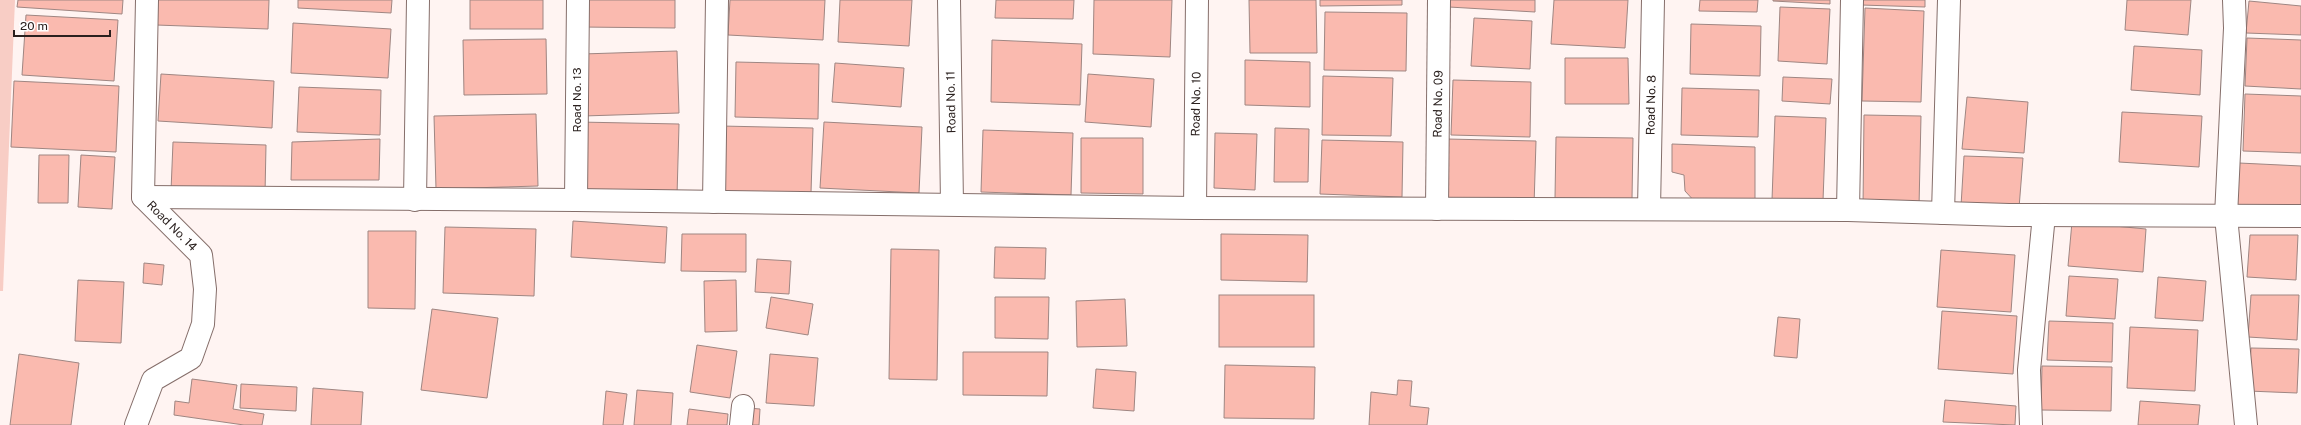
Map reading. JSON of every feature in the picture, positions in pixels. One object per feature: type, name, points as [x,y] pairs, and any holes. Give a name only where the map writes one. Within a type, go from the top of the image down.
[{"type":"street","name":"Road No. 14","points":[[136,425],[153,380],[191,358],[203,324],[205,289],[201,255],[143,198],[147,0]]},
{"type":"street","points":[[415,200],[418,0]]},
{"type":"street","name":"Road No. 13","points":[[576,200],[578,0]]},
{"type":"street","points":[[714,202],[717,0]]},
{"type":"street","name":"Road No. 11","points":[[950,0],[952,204]]},
{"type":"street","name":"Road No. 10","points":[[1195,208],[1197,0]]},
{"type":"street","name":"Road No. 09","points":[[1437,209],[1440,0]]},
{"type":"street","name":"Road No. 8","points":[[1649,209],[1653,0]]},
{"type":"street","points":[[1848,210],[1852,0]]},
{"type":"street","points":[[1943,213],[1949,0]]},
{"type":"street","points":[[2234,0],[2235,28],[2226,216],[2246,425]]},
{"type":"street","points":[[143,198],[576,200],[1195,208],[1848,210],[2044,215],[2301,216]]},
{"type":"street","points":[[2031,425],[2029,370],[2044,215]]},
{"type":"shaded area","points":[[0,0],[15,0],[3,291],[0,291]]},
{"type":"building","points":[[18,0],[123,0],[122,14],[17,7]]},
{"type":"building","points":[[157,0],[269,0],[268,29],[156,25]]},
{"type":"building","points":[[298,0],[392,0],[391,13],[298,8]]},
{"type":"building","points":[[470,0],[543,0],[543,29],[470,29]]},
{"type":"building","points":[[581,0],[675,0],[675,28],[581,27]]},
{"type":"building","points":[[730,0],[825,0],[823,40],[728,35]]},
{"type":"building","points":[[840,0],[912,0],[909,46],[838,42]]},
{"type":"building","points":[[996,0],[1074,0],[1073,19],[995,18]]},
{"type":"building","points":[[1094,0],[1172,0],[1170,57],[1093,54]]},
{"type":"building","points":[[1249,0],[1316,0],[1317,53],[1250,53]]},
{"type":"building","points":[[1320,0],[1402,0],[1402,5],[1320,6]]},
{"type":"building","points":[[1450,0],[1535,0],[1535,12],[1449,7]]},
{"type":"building","points":[[1554,0],[1628,0],[1625,48],[1551,44]]},
{"type":"building","points":[[1700,0],[1758,0],[1757,12],[1699,11]]},
{"type":"building","points":[[1830,0],[1830,4],[1773,1]]},
{"type":"building","points":[[1861,0],[1925,0],[1925,7],[1861,5]]},
{"type":"building","points":[[2127,0],[2191,0],[2188,35],[2125,30]]},
{"type":"building","points":[[2249,1],[2301,6],[2301,35],[2246,33]]},
{"type":"building","points":[[1780,7],[1830,9],[1827,64],[1778,61]]},
{"type":"building","points":[[1865,8],[1924,11],[1921,102],[1862,101]]},
{"type":"building","points":[[1325,12],[1407,13],[1406,71],[1324,70]]},
{"type":"building","points":[[26,15],[118,20],[114,81],[22,75]]},
{"type":"building","points":[[1474,18],[1532,21],[1530,69],[1471,66]]},
{"type":"building","points":[[293,23],[391,29],[388,78],[291,73]]},
{"type":"building","points":[[1691,24],[1761,26],[1760,76],[1690,74]]},
{"type":"building","points":[[2247,38],[2301,40],[2301,89],[2245,86]]},
{"type":"building","points":[[546,39],[547,94],[464,95],[463,40]]},
{"type":"building","points":[[992,40],[1082,44],[1080,105],[991,102]]},
{"type":"building","points":[[2134,46],[2202,50],[2200,95],[2131,90]]},
{"type":"building","points":[[677,51],[679,113],[583,116],[582,54]]},
{"type":"building","points":[[1565,58],[1628,58],[1629,104],[1565,104]]},
{"type":"building","points":[[1245,60],[1310,62],[1310,107],[1245,105]]},
{"type":"building","points":[[736,62],[819,64],[818,119],[735,117]]},
{"type":"building","points":[[835,63],[904,68],[901,107],[832,102]]},
{"type":"building","points":[[161,74],[274,81],[272,128],[158,121]]},
{"type":"building","points":[[1088,74],[1154,79],[1151,127],[1085,122]]},
{"type":"building","points":[[1323,76],[1393,78],[1391,136],[1322,135]]},
{"type":"building","points":[[1783,77],[1832,79],[1830,104],[1782,101]]},
{"type":"building","points":[[1453,80],[1531,82],[1530,137],[1451,135]]},
{"type":"building","points":[[14,81],[119,86],[116,152],[11,147]]},
{"type":"building","points":[[299,87],[381,90],[380,135],[297,132]]},
{"type":"building","points":[[1682,88],[1759,90],[1758,137],[1681,135]]},
{"type":"building","points":[[2245,94],[2301,96],[2301,153],[2243,151]]},
{"type":"building","points":[[1967,97],[2028,102],[2024,153],[1962,149]]},
{"type":"building","points":[[2122,112],[2202,116],[2199,167],[2119,162]]},
{"type":"building","points":[[536,114],[538,186],[436,189],[434,116]]},
{"type":"building","points":[[1864,115],[1921,116],[1919,207],[1863,206]]},
{"type":"building","points":[[1775,116],[1826,118],[1823,201],[1772,200]]},
{"type":"building","points":[[578,122],[679,124],[677,196],[577,193]]},
{"type":"building","points":[[824,122],[922,127],[919,193],[820,188]]},
{"type":"building","points":[[721,126],[813,128],[811,193],[719,191]]},
{"type":"building","points":[[1275,128],[1309,129],[1308,182],[1274,182]]},
{"type":"building","points":[[983,130],[1073,133],[1071,195],[981,192]]},
{"type":"building","points":[[1215,133],[1257,134],[1255,190],[1214,188]]},
{"type":"building","points":[[1556,137],[1633,138],[1632,199],[1555,198]]},
{"type":"building","points":[[1081,138],[1143,138],[1143,194],[1081,193]]},
{"type":"building","points":[[380,139],[379,180],[291,180],[292,142]]},
{"type":"building","points":[[1447,139],[1536,141],[1534,206],[1445,204]]},
{"type":"building","points":[[1322,140],[1403,142],[1402,197],[1320,194]]},
{"type":"building","points":[[173,142],[266,145],[265,194],[171,191]]},
{"type":"building","points":[[1672,144],[1755,147],[1755,202],[1697,204],[1685,191],[1684,175],[1672,172]]},
{"type":"building","points":[[39,155],[69,155],[68,203],[38,203]]},
{"type":"building","points":[[81,155],[115,157],[112,209],[78,207]]},
{"type":"building","points":[[1964,156],[2023,158],[2019,208],[1961,206]]},
{"type":"building","points":[[2239,163],[2301,166],[2301,208],[2237,205]]},
{"type":"building","points":[[573,221],[667,227],[665,263],[571,257]]},
{"type":"building","points":[[2072,222],[2146,229],[2143,272],[2068,266]]},
{"type":"building","points":[[445,227],[536,229],[534,296],[443,293]]},
{"type":"building","points":[[368,231],[416,231],[415,309],[368,308]]},
{"type":"building","points":[[682,234],[746,234],[746,272],[681,271]]},
{"type":"building","points":[[1221,234],[1308,235],[1307,282],[1221,280]]},
{"type":"building","points":[[2250,235],[2298,235],[2296,280],[2247,277]]},
{"type":"building","points":[[995,247],[1046,248],[1045,279],[994,278]]},
{"type":"building","points":[[891,249],[939,250],[937,380],[889,379]]},
{"type":"building","points":[[1941,250],[2015,255],[2011,312],[1937,307]]},
{"type":"building","points":[[757,259],[791,261],[789,294],[755,292]]},
{"type":"building","points":[[144,263],[164,265],[162,285],[143,283]]},
{"type":"building","points":[[2069,276],[2118,279],[2115,319],[2066,316]]},
{"type":"building","points":[[2158,277],[2206,281],[2203,321],[2155,318]]},
{"type":"building","points":[[78,280],[124,282],[121,343],[75,341]]},
{"type":"building","points":[[736,280],[737,331],[705,332],[704,281]]},
{"type":"building","points":[[1219,295],[1314,295],[1314,347],[1219,347]]},
{"type":"building","points":[[2251,295],[2299,295],[2297,340],[2248,337]]},
{"type":"building","points":[[771,297],[813,304],[808,335],[766,328]]},
{"type":"building","points":[[995,297],[1049,297],[1048,339],[995,338]]},
{"type":"building","points":[[1125,299],[1127,346],[1077,347],[1076,301]]},
{"type":"building","points":[[432,309],[498,318],[487,398],[421,390]]},
{"type":"building","points":[[1942,311],[2017,316],[2013,374],[1938,369]]},
{"type":"building","points":[[1778,317],[1800,319],[1797,358],[1774,356]]},
{"type":"building","points":[[2049,321],[2113,323],[2112,362],[2047,360]]},
{"type":"building","points":[[2130,327],[2198,330],[2195,391],[2127,388]]},
{"type":"building","points":[[697,345],[737,351],[730,398],[690,392]]},
{"type":"building","points":[[2251,348],[2299,349],[2297,393],[2248,391]]},
{"type":"building","points":[[963,352],[1048,352],[1047,396],[963,395]]},
{"type":"building","points":[[19,354],[79,363],[71,425],[10,425]]},
{"type":"building","points":[[770,354],[818,358],[814,406],[766,403]]},
{"type":"building","points":[[1225,365],[1315,367],[1314,419],[1224,418]]},
{"type":"building","points":[[2042,366],[2112,367],[2111,411],[2041,410]]},
{"type":"building","points":[[1096,369],[1136,372],[1134,411],[1093,408]]},
{"type":"building","points":[[192,379],[237,385],[233,409],[264,414],[262,425],[244,425],[174,415],[175,401],[189,403]]},
{"type":"building","points":[[1398,380],[1412,381],[1410,406],[1429,408],[1427,425],[1369,425],[1371,392],[1397,395]]},
{"type":"building","points":[[241,384],[297,387],[296,411],[240,408]]},
{"type":"building","points":[[313,388],[363,392],[361,425],[311,425]]},
{"type":"building","points":[[637,390],[673,393],[671,425],[634,425]]},
{"type":"building","points":[[606,391],[627,394],[623,425],[603,425]]},
{"type":"building","points":[[1945,400],[2016,406],[2015,425],[1943,422]]},
{"type":"building","points":[[2140,401],[2200,405],[2198,425],[2138,425]]},
{"type":"building","points":[[737,407],[760,409],[759,425],[735,425]]},
{"type":"building","points":[[689,409],[728,414],[727,425],[687,425]]}]
